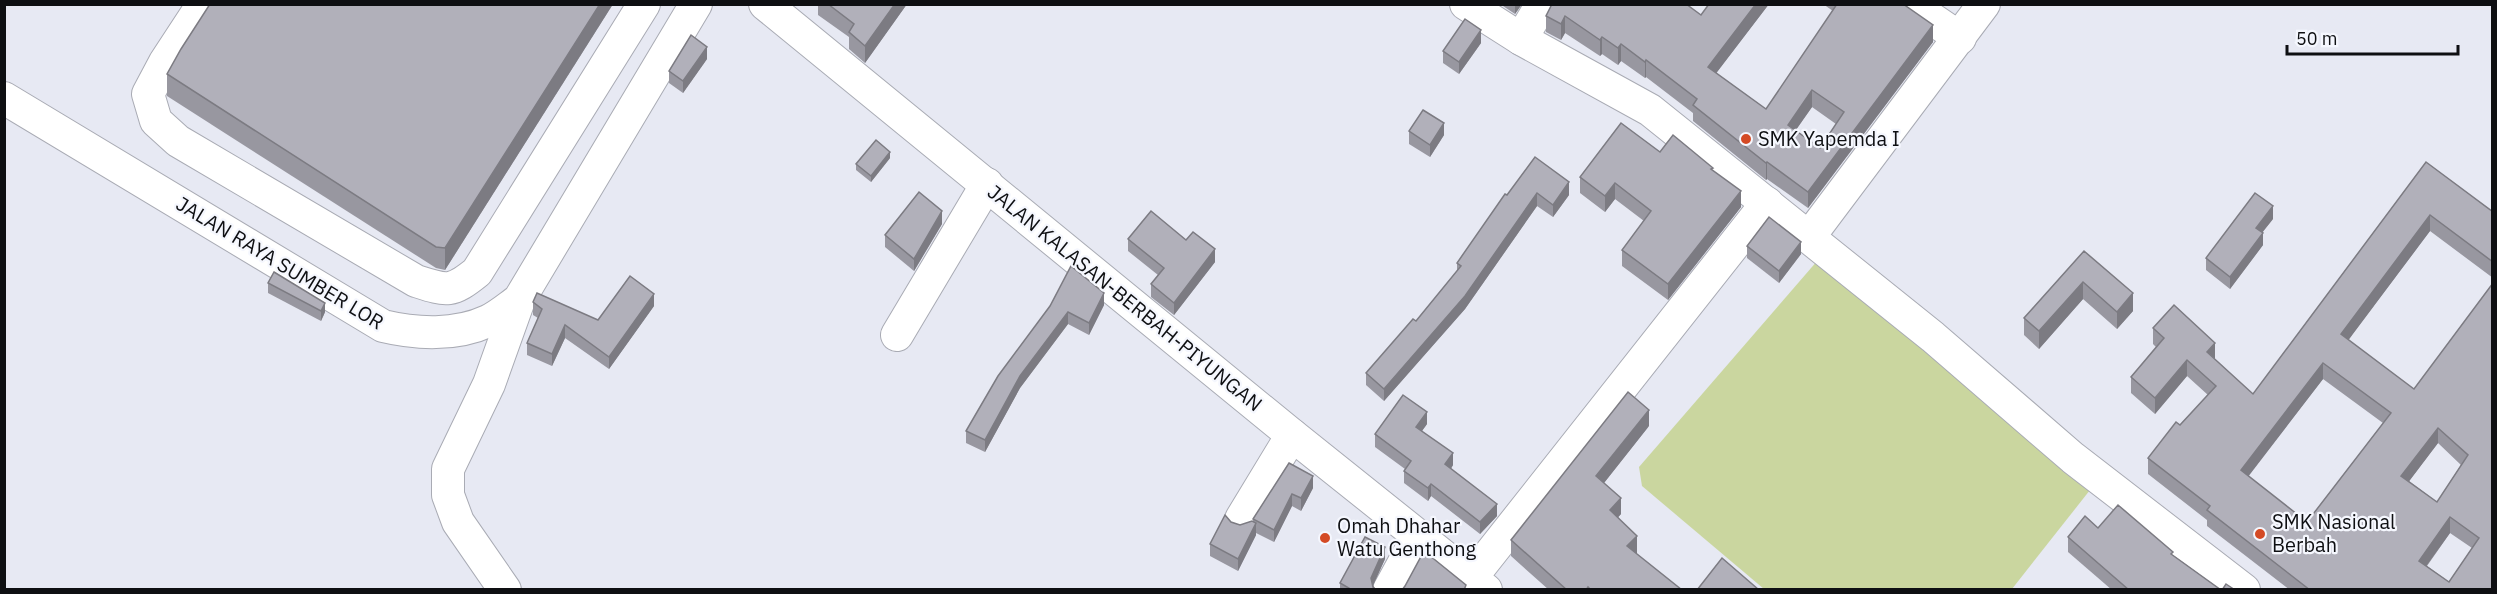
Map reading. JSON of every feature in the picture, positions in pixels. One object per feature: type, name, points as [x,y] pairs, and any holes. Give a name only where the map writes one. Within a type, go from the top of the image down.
[{"type":"street","points":[[203,4],[165,62],[148,94],[156,121],[178,141],[395,269],[416,281],[443,290],[460,285],[477,272],[644,4]]},
{"type":"street","name":"JALAN KALASAN-BERBAH-PIYUNGAN","points":[[765,4],[1292,435],[1482,587]]},
{"type":"street","points":[[1466,4],[1521,39],[1650,110],[1933,337],[2073,458],[2244,590]]},
{"type":"street","points":[[1521,39],[1542,4]]},
{"type":"street","points":[[1910,4],[1960,38]]},
{"type":"street","points":[[1809,237],[1984,4]]},
{"type":"street","name":"JALAN RAYA SUMBER LOR","points":[[4,98],[383,326],[409,332],[450,331],[488,321],[519,300],[691,6]]},
{"type":"street","points":[[897,335],[987,184]]},
{"type":"street","points":[[1482,587],[1767,203]]},
{"type":"street","points":[[505,590],[459,522],[448,495],[448,469],[489,384],[519,300]]},
{"type":"street","points":[[1241,519],[1292,435]]},
{"type":"street","points":[[1389,590],[1418,537]]},
{"type":"green space","points":[[1818,260],[2090,490],[2012,589],[1764,589],[1642,486],[1639,467]]},
{"type":"building","points":[[210,4],[600,4],[445,248],[436,247],[167,74]]},
{"type":"building","points":[[828,4],[895,4],[865,46],[849,32],[854,24]]},
{"type":"building","points":[[1552,4],[1686,4],[1701,15],[1709,4],[1756,4],[1708,67],[1766,109],[1837,4],[1903,4],[1933,25],[1808,192],[1766,163],[1693,105],[1697,99],[1646,60],[1645,62],[1621,44],[1618,48],[1602,37],[1600,40],[1565,16],[1561,24],[1546,16]],"holes":[[[1812,90],[1844,112],[1820,148],[1788,125]]]},
{"type":"building","points":[[1465,19],[1481,30],[1459,62],[1443,51]]},
{"type":"building","points":[[691,35],[707,47],[683,81],[669,71]]},
{"type":"building","points":[[1423,110],[1444,123],[1430,145],[1409,131]]},
{"type":"building","points":[[1621,123],[1660,152],[1673,135],[1713,168],[1711,169],[1741,191],[1668,284],[1622,250],[1651,211],[1615,183],[1605,196],[1580,177]]},
{"type":"building","points":[[876,140],[890,152],[871,176],[856,164]]},
{"type":"building","points":[[1535,157],[1569,182],[1553,205],[1537,193],[1465,296],[1384,389],[1366,373],[1413,319],[1416,321],[1461,266],[1457,263],[1505,194],[1507,195]]},
{"type":"building","points":[[2426,162],[2493,212],[2493,262],[2430,215],[2341,334],[2414,389],[2493,283],[2493,590],[2310,590],[2207,510],[2210,506],[2148,458],[2176,422],[2180,425],[2216,386],[2187,360],[2155,398],[2131,377],[2164,338],[2153,328],[2174,305],[2215,343],[2207,352],[2253,394]],"holes":[[[2323,363],[2391,413],[2307,522],[2241,470]],[[2438,428],[2468,455],[2437,502],[2401,476]],[[2450,517],[2479,538],[2449,582],[2419,561]]]},
{"type":"building","points":[[919,192],[942,211],[914,259],[885,235]]},
{"type":"building","points":[[2255,193],[2273,206],[2256,228],[2263,233],[2230,277],[2206,258]]},
{"type":"building","points":[[1151,211],[1186,240],[1193,232],[1215,249],[1174,303],[1151,284],[1164,268],[1128,239]]},
{"type":"building","points":[[1769,217],[1801,242],[1779,271],[1747,246]]},
{"type":"building","points":[[2084,251],[2133,293],[2117,312],[2083,282],[2039,331],[2024,318]]},
{"type":"building","points":[[1071,266],[1104,293],[1089,323],[1068,312],[1020,376],[985,440],[966,431],[998,376],[1050,306]]},
{"type":"building","points":[[274,272],[325,303],[321,311],[268,283]]},
{"type":"building","points":[[630,276],[654,294],[609,357],[565,325],[552,354],[527,343],[542,309],[533,302],[537,293],[598,320]]},
{"type":"building","points":[[1628,392],[1649,410],[1596,476],[1621,498],[1610,510],[1637,536],[1627,546],[1682,590],[1591,590],[1588,587],[1586,590],[1567,590],[1511,540]]},
{"type":"building","points":[[1403,395],[1427,412],[1416,427],[1453,453],[1445,464],[1497,504],[1480,522],[1431,484],[1428,488],[1404,471],[1411,461],[1375,434]]},
{"type":"building","points":[[1289,463],[1313,476],[1301,498],[1292,494],[1274,530],[1253,519]]},
{"type":"building","points":[[2118,505],[2173,552],[2171,554],[2221,590],[2129,590],[2068,537],[2085,516],[2098,528]]},
{"type":"building","points":[[1225,515],[1231,522],[1240,525],[1252,521],[1256,523],[1238,559],[1210,544]]},
{"type":"building","points":[[1365,537],[1385,547],[1371,578],[1376,590],[1352,590],[1340,583]]},
{"type":"building","points":[[1424,551],[1466,585],[1464,590],[1402,590]]},
{"type":"building","points":[[1722,558],[1759,590],[1697,590]]},
{"type":"building","points":[[2226,584],[2235,590],[2222,590]]},
{"type":"place","name":"SMK Yapemda I","points":[[1746,139]]},
{"type":"place","name":"SMK Nasional Berbah","points":[[2260,534]]},
{"type":"place","name":"Omah Dhahar Watu Genthong","points":[[1325,538]]}]
